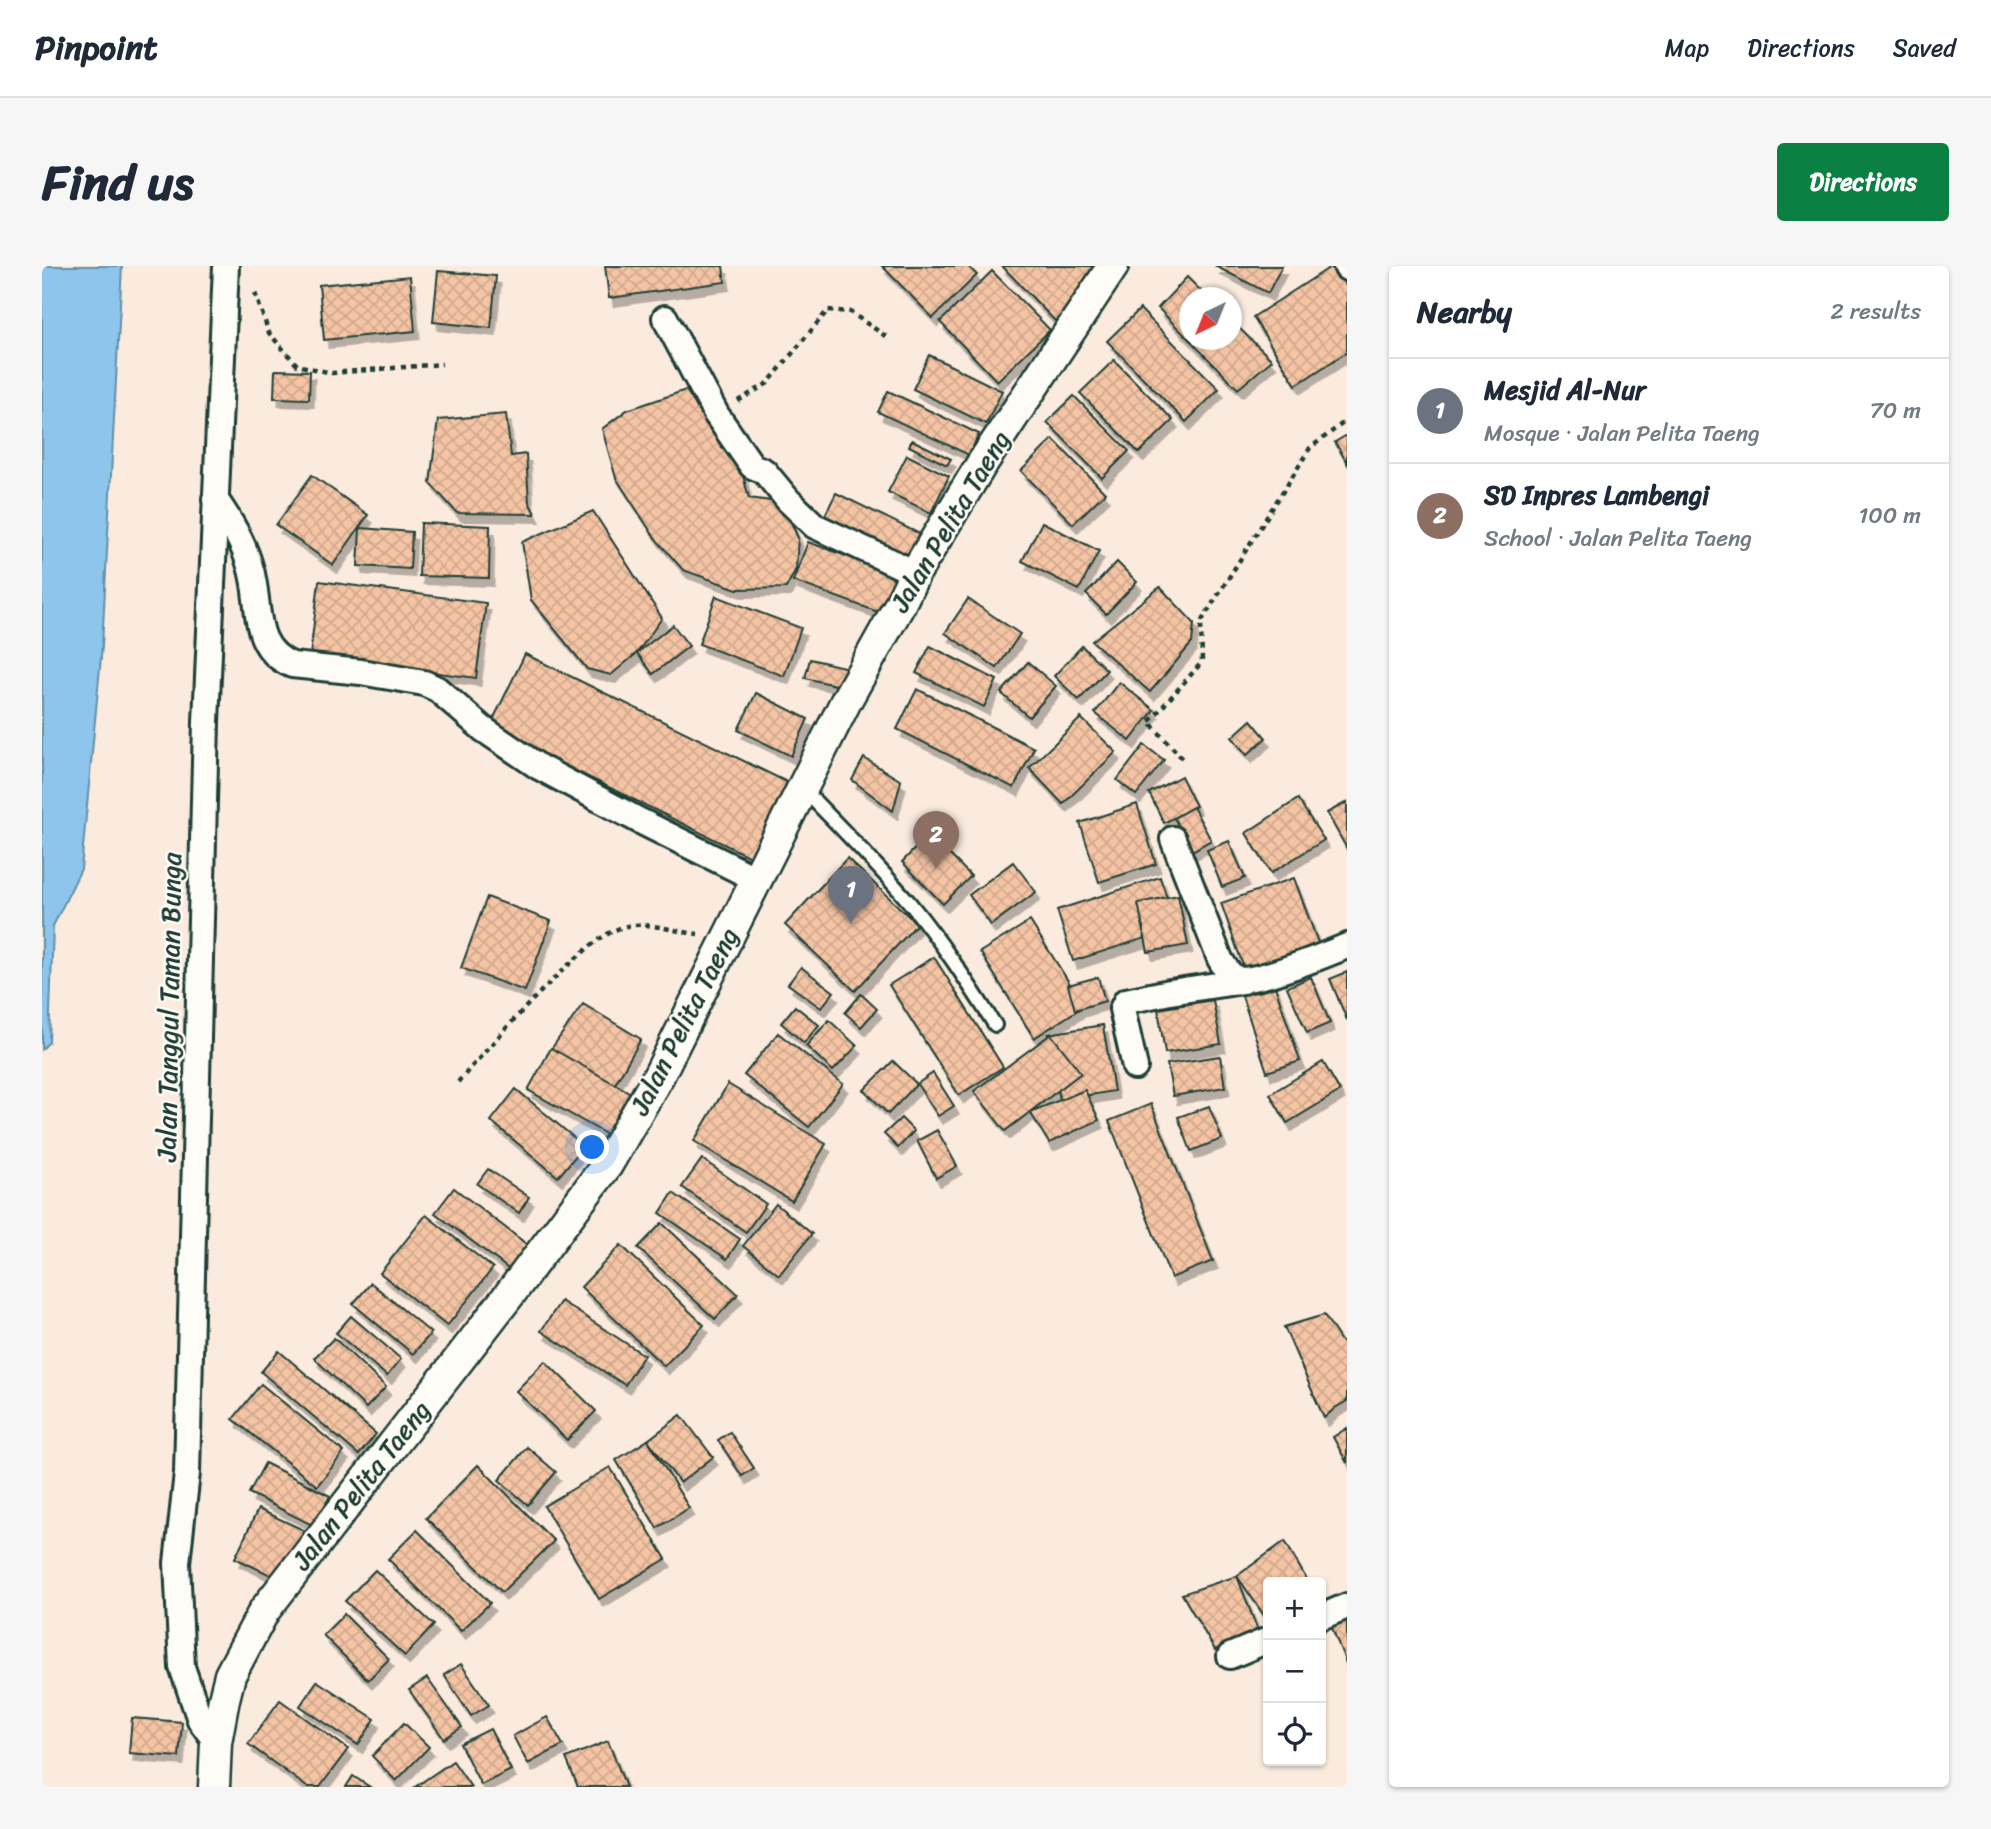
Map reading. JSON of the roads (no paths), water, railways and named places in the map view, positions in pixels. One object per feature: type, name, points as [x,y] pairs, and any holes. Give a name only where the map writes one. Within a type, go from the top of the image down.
[{"type":"street","name":"Jalan Tanggul Taman Bunga","points":[[216,1742],[200,1720],[182,1667],[177,1563],[187,1473],[206,722],[226,266]]},
{"type":"street","name":"Jalan Pelita Taeng","points":[[214,1787],[216,1742],[230,1675],[264,1611],[607,1165],[659,1075],[847,698],[915,573],[981,465],[1113,266]]},
{"type":"street","points":[[665,318],[716,414],[752,466],[764,471],[788,500],[815,526],[915,573]]},
{"type":"street","points":[[215,499],[242,543],[250,565],[256,586],[263,639],[271,653],[282,661],[292,665],[361,672],[424,683],[437,690],[483,729],[539,767],[756,879]]},
{"type":"street","points":[[1173,839],[1220,959],[1235,979],[1243,981]]},
{"type":"street","points":[[1135,1067],[1122,1009],[1126,1001],[1261,977],[1347,946]]},
{"type":"street","points":[[1326,1615],[1347,1606]]},
{"type":"street","points":[[1230,1656],[1263,1642]]},
{"type":"lane","points":[[803,789],[909,902],[948,953],[995,1025]]},
{"type":"water","points":[[42,266],[122,266],[102,646],[81,869],[53,926],[49,1042],[42,1049]]},
{"type":"place","name":"SD Inpres Lambengi","points":[[936,869]]},
{"type":"place","name":"Mesjid Al-Nur","points":[[851,924]]}]
